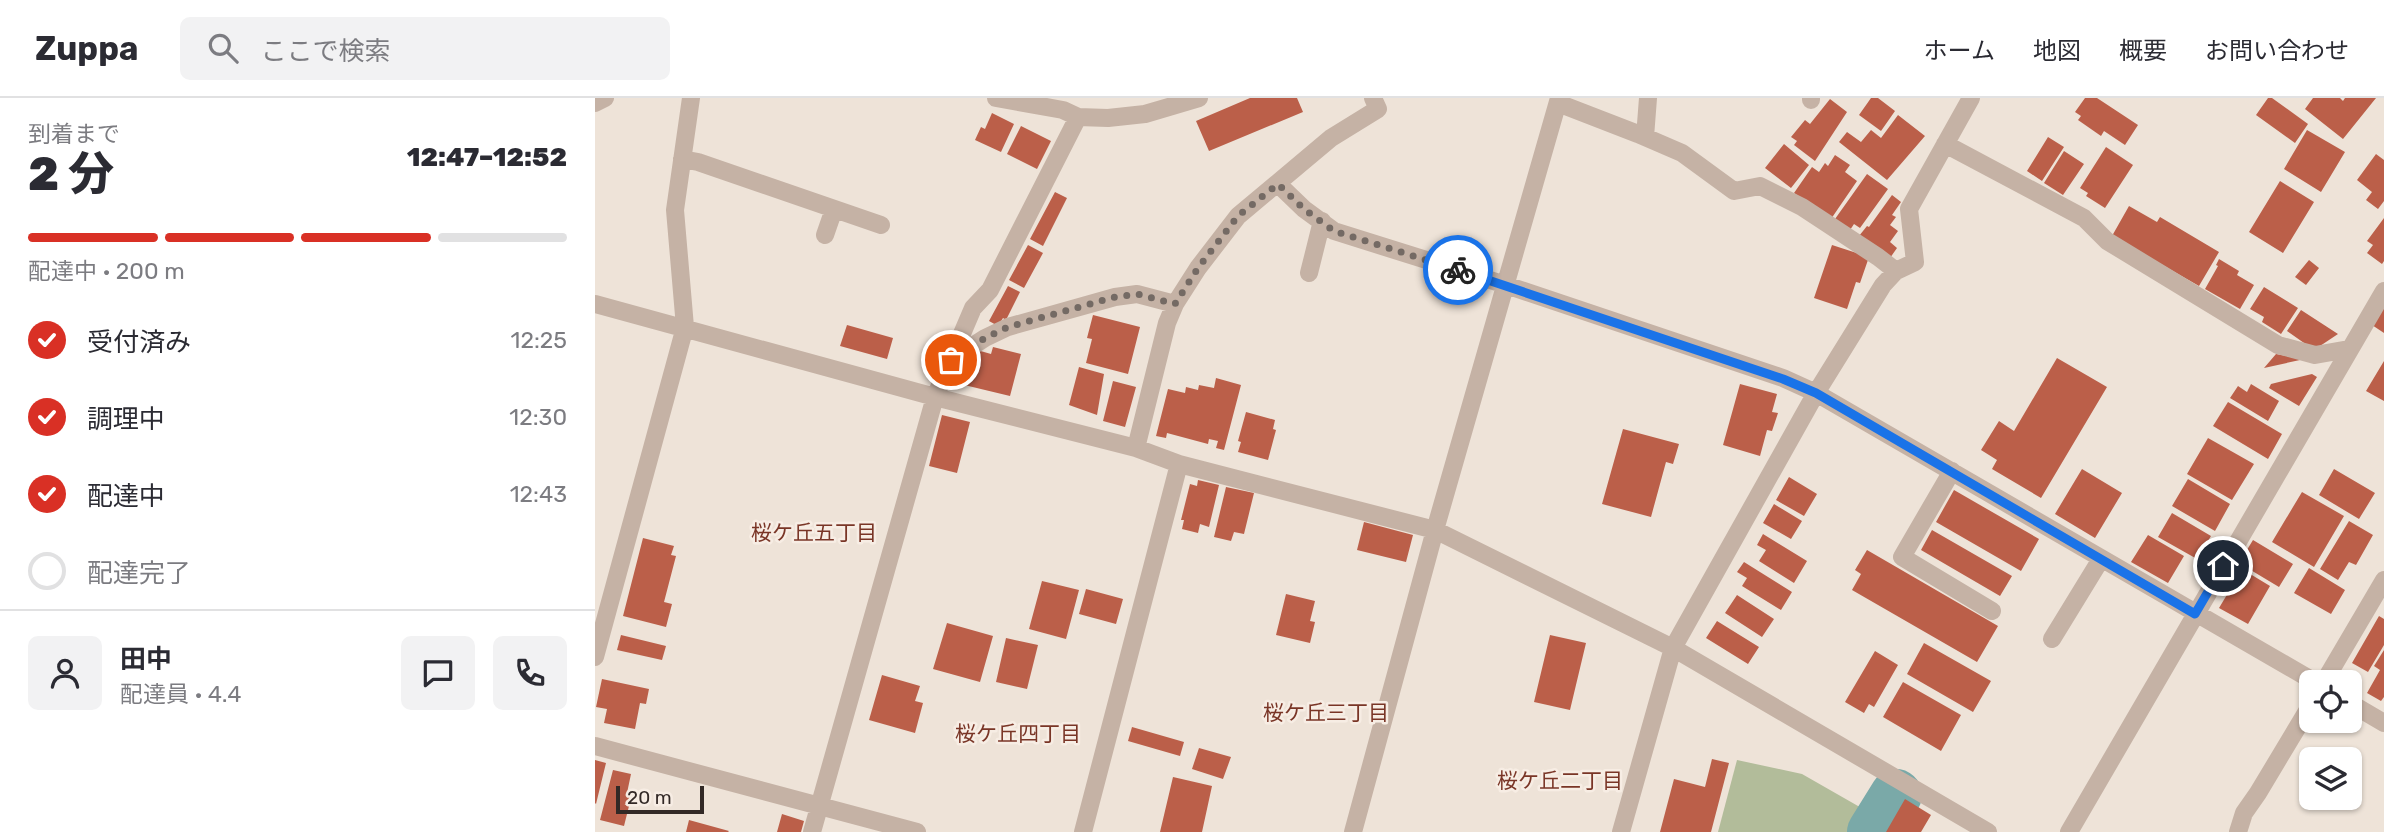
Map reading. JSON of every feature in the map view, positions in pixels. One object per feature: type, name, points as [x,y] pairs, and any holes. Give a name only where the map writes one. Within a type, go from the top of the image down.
[{"type":"street","points":[[595,103],[605,98]]},
{"type":"street","points":[[595,657],[685,327],[675,210],[691,98]]},
{"type":"street","points":[[996,98],[1063,110],[1078,117],[1108,118],[1145,114],[1199,98]]},
{"type":"street","points":[[1136,448],[1167,323],[1175,304],[1198,268],[1238,216],[1331,138],[1378,109],[1373,98]]},
{"type":"street","points":[[1645,137],[1648,98]]},
{"type":"street","points":[[1621,832],[1673,648],[1816,393],[1882,285],[1896,271],[1915,262],[1909,209],[1971,98]]},
{"type":"street","points":[[1353,832],[1435,530],[1558,101],[1682,153],[1734,191],[1760,186],[1802,207],[1896,271]]},
{"type":"street","points":[[812,832],[935,397],[973,308],[990,290],[1078,117]]},
{"type":"street","points":[[1945,144],[2084,218],[2106,241],[2279,345],[2315,355],[2349,349]]},
{"type":"street","points":[[682,159],[698,162],[881,225]]},
{"type":"street","points":[[1278,184],[1304,209],[1334,231],[1506,285],[1783,379],[1816,393],[2299,673]]},
{"type":"street","points":[[825,235],[834,209]]},
{"type":"street","points":[[1309,273],[1322,221]]},
{"type":"street","points":[[2069,832],[2384,291]]},
{"type":"street","points":[[951,360],[1008,327],[1115,297],[1137,294],[1175,304]]},
{"type":"street","points":[[595,304],[935,397],[1136,448],[1179,464],[1435,530],[1673,648],[1988,832]]},
{"type":"street","points":[[1083,832],[1179,464]]},
{"type":"street","points":[[1952,471],[1902,557],[1992,611]]},
{"type":"street","points":[[2052,639],[2101,558]]},
{"type":"street","points":[[2331,670],[2384,580]]},
{"type":"street","points":[[2362,710],[2384,723]]},
{"type":"street","points":[[2238,832],[2244,813],[2259,793],[2299,725]]},
{"type":"street","points":[[595,746],[917,832]]},
{"type":"green space","points":[[1737,760],[1802,774],[1872,814],[1861,832],[1718,832]]},
{"type":"building","points":[[1250,98],[1297,98],[1303,112],[1209,151],[1196,121]]},
{"type":"building","points":[[1871,98],[1878,98],[1895,111],[1881,131],[1859,115]]},
{"type":"building","points":[[2085,98],[2097,98],[2138,125],[2125,145],[2104,131],[2101,136],[2078,120],[2081,116],[2075,112]]},
{"type":"building","points":[[2268,98],[2272,98],[2308,124],[2295,143],[2256,115]]},
{"type":"building","points":[[2313,98],[2340,98],[2343,101],[2345,98],[2376,98],[2343,139],[2305,109]]},
{"type":"building","points":[[1830,99],[1847,112],[1815,161],[1794,145],[1797,141],[1791,137],[1805,120],[1810,124]]},
{"type":"building","points":[[992,113],[1014,124],[1001,152],[975,140],[981,127],[985,129]]},
{"type":"building","points":[[1898,115],[1925,136],[1887,180],[1839,142],[1847,132],[1861,142],[1871,130],[1881,138]]},
{"type":"building","points":[[1021,126],[1051,141],[1037,169],[1007,154]]},
{"type":"building","points":[[2307,130],[2345,152],[2321,192],[2284,169]]},
{"type":"building","points":[[2048,137],[2064,147],[2042,181],[2027,171]]},
{"type":"building","points":[[1784,144],[1809,165],[1791,188],[1765,168]]},
{"type":"building","points":[[2106,147],[2133,165],[2105,208],[2086,196],[2088,193],[2080,188]]},
{"type":"building","points":[[2064,151],[2084,164],[2063,195],[2044,183]]},
{"type":"building","points":[[2376,154],[2384,160],[2384,201],[2378,209],[2366,200],[2372,192],[2357,180]]},
{"type":"building","points":[[1835,155],[1850,165],[1845,172],[1857,181],[1831,219],[1794,193],[1812,167],[1819,172],[1825,163],[1828,166]]},
{"type":"building","points":[[1867,174],[1888,189],[1860,228],[1854,224],[1850,230],[1835,219]]},
{"type":"building","points":[[2280,181],[2314,202],[2283,253],[2249,232]]},
{"type":"building","points":[[1055,192],[1067,198],[1043,246],[1030,239]]},
{"type":"building","points":[[1892,195],[1901,202],[1892,215],[1896,217],[1890,225],[1898,231],[1890,242],[1897,248],[1890,258],[1859,236],[1869,227]]},
{"type":"building","points":[[2129,206],[2157,222],[2160,217],[2219,252],[2199,286],[2112,236]]},
{"type":"building","points":[[2384,218],[2382,264],[2367,253],[2373,245],[2367,241]]},
{"type":"building","points":[[1028,245],[1043,253],[1024,288],[1009,280]]},
{"type":"building","points":[[1832,245],[1869,257],[1860,283],[1856,282],[1847,309],[1814,298]]},
{"type":"building","points":[[2219,259],[2239,271],[2237,275],[2254,285],[2240,309],[2205,289]]},
{"type":"building","points":[[2309,260],[2319,268],[2306,285],[2295,277]]},
{"type":"building","points":[[1008,286],[1020,292],[1006,320],[1003,318],[998,326],[989,321]]},
{"type":"building","points":[[2264,287],[2298,308],[2281,334],[2262,322],[2264,317],[2250,309]]},
{"type":"building","points":[[2384,305],[2384,333],[2372,325]]},
{"type":"building","points":[[2301,310],[2338,334],[2314,350],[2287,331]]},
{"type":"building","points":[[1093,315],[1140,327],[1128,374],[1086,363],[1092,339],[1087,338]]},
{"type":"building","points":[[847,325],[893,338],[887,359],[840,346]]},
{"type":"building","points":[[993,347],[1021,354],[1010,396],[956,383],[962,360],[974,362],[977,350],[991,354]]},
{"type":"building","points":[[2276,354],[2297,358],[2300,360],[2264,368]]},
{"type":"building","points":[[2057,358],[2107,387],[2041,498],[1992,469],[1997,460],[1981,450],[1999,421],[2014,431]]},
{"type":"building","points":[[2384,361],[2384,401],[2366,391]]},
{"type":"building","points":[[1079,367],[1104,374],[1097,415],[1069,405]]},
{"type":"building","points":[[2312,374],[2317,377],[2299,406],[2269,388],[2271,384]]},
{"type":"building","points":[[1216,378],[1241,385],[1224,450],[1216,448],[1218,441],[1209,439],[1208,444],[1167,433],[1166,438],[1156,436],[1168,389],[1185,393],[1186,387],[1198,390],[1199,385],[1214,388]]},
{"type":"building","points":[[1113,381],[1136,387],[1125,427],[1103,421]]},
{"type":"building","points":[[1740,384],[1777,394],[1772,412],[1778,413],[1772,431],[1767,430],[1760,456],[1723,445]]},
{"type":"building","points":[[2251,384],[2279,401],[2268,421],[2230,398],[2238,386],[2247,392]]},
{"type":"building","points":[[2228,402],[2282,434],[2268,459],[2213,426]]},
{"type":"building","points":[[1246,412],[1275,420],[1273,429],[1276,430],[1268,460],[1238,452],[1241,442],[1238,441]]},
{"type":"building","points":[[942,415],[970,422],[957,473],[929,466]]},
{"type":"building","points":[[1623,429],[1679,444],[1673,464],[1666,462],[1651,517],[1602,504]]},
{"type":"building","points":[[2208,438],[2254,464],[2232,500],[2187,474]]},
{"type":"building","points":[[2082,469],[2122,493],[2095,538],[2055,514]]},
{"type":"building","points":[[2334,469],[2375,493],[2359,519],[2319,495]]},
{"type":"building","points":[[1789,477],[1817,494],[1804,516],[1776,500]]},
{"type":"building","points":[[2188,479],[2230,504],[2215,531],[2172,506]]},
{"type":"building","points":[[1198,480],[1219,485],[1209,527],[1200,524],[1198,533],[1182,529],[1184,520],[1181,520],[1190,484],[1197,486]]},
{"type":"building","points":[[1226,487],[1254,493],[1244,534],[1234,532],[1231,541],[1214,537]]},
{"type":"building","points":[[1954,490],[2039,539],[2021,571],[1936,522]]},
{"type":"building","points":[[2302,492],[2344,516],[2314,567],[2272,542]]},
{"type":"building","points":[[1774,504],[1802,521],[1791,539],[1763,523]]},
{"type":"building","points":[[2172,513],[2211,536],[2197,559],[2158,537]]},
{"type":"building","points":[[2349,521],[2373,535],[2356,565],[2349,562],[2338,580],[2320,569]]},
{"type":"building","points":[[1364,522],[1413,535],[1406,562],[1357,550]]},
{"type":"building","points":[[1932,530],[2012,576],[2000,596],[1921,550]]},
{"type":"building","points":[[1763,534],[1807,561],[1794,583],[1759,561],[1766,550],[1757,545]]},
{"type":"building","points":[[2148,535],[2184,556],[2168,583],[2131,562]]},
{"type":"building","points":[[643,538],[674,546],[671,555],[676,556],[664,602],[672,604],[666,627],[623,616]]},
{"type":"building","points":[[2253,540],[2293,564],[2279,587],[2239,563]]},
{"type":"building","points":[[1867,550],[1998,626],[1977,662],[1852,590],[1861,574],[1855,570]]},
{"type":"building","points":[[1744,562],[1792,592],[1781,610],[1742,586],[1747,578],[1737,572]]},
{"type":"building","points":[[2237,566],[2270,586],[2248,624],[2219,608],[2234,583],[2229,580]]},
{"type":"building","points":[[2309,568],[2345,590],[2331,614],[2294,593]]},
{"type":"building","points":[[1042,581],[1079,590],[1066,639],[1029,629]]},
{"type":"building","points":[[1086,589],[1123,599],[1116,624],[1079,614]]},
{"type":"building","points":[[1286,594],[1315,601],[1310,621],[1315,622],[1310,643],[1276,635]]},
{"type":"building","points":[[1737,595],[1774,619],[1762,637],[1725,613]]},
{"type":"building","points":[[2379,616],[2384,619],[2384,645],[2368,672],[2352,663]]},
{"type":"building","points":[[1717,621],[1759,647],[1748,664],[1706,638]]},
{"type":"building","points":[[947,623],[993,636],[980,682],[933,669]]},
{"type":"building","points":[[621,635],[666,646],[662,660],[617,650]]},
{"type":"building","points":[[1550,635],[1586,643],[1570,710],[1534,702]]},
{"type":"building","points":[[1006,638],[1038,645],[1027,689],[996,682]]},
{"type":"building","points":[[1924,643],[1991,681],[1973,712],[1907,674]]},
{"type":"building","points":[[2384,650],[2384,697],[2381,701],[2367,693],[2380,670],[2374,666]]},
{"type":"building","points":[[1875,651],[1898,665],[1874,707],[1869,704],[1864,713],[1845,702]]},
{"type":"building","points":[[882,675],[920,686],[915,701],[923,703],[915,733],[869,720]]},
{"type":"building","points":[[602,679],[649,689],[646,704],[640,703],[635,729],[604,723],[607,709],[596,707]]},
{"type":"building","points":[[1903,682],[1961,715],[1941,751],[1883,717]]},
{"type":"building","points":[[1132,727],[1184,742],[1180,756],[1128,741]]},
{"type":"building","points":[[1199,748],[1231,757],[1223,779],[1192,769]]},
{"type":"building","points":[[1712,759],[1729,763],[1711,832],[1660,832],[1674,779],[1705,787]]},
{"type":"building","points":[[595,760],[606,763],[596,804],[595,803]]},
{"type":"building","points":[[613,770],[631,774],[627,793],[632,794],[624,826],[600,820]]},
{"type":"building","points":[[1173,777],[1212,786],[1202,832],[1160,832]]},
{"type":"building","points":[[1905,799],[1931,815],[1921,832],[1886,832]]},
{"type":"building","points":[[782,814],[804,821],[801,832],[777,832]]},
{"type":"building","points":[[689,820],[729,831],[686,832]]},
{"type":"waterway","points":[[1873,832],[1896,795]]},
{"type":"way so far","points":[[951,360],[1008,327],[1115,297],[1137,294],[1175,304],[1198,268],[1238,216],[1278,184],[1304,209],[1334,231],[1458,270]]},
{"type":"district","name":"桜ケ丘五丁目","points":[[814,533]]},
{"type":"district","name":"桜ケ丘三丁目","points":[[1326,713]]},
{"type":"district","name":"桜ケ丘四丁目","points":[[1018,734]]},
{"type":"district","name":"桜ケ丘二丁目","points":[[1560,781]]},
{"type":"route","points":[[1458,270],[1783,379],[1816,393],[2195,614],[2223,566]]}]
